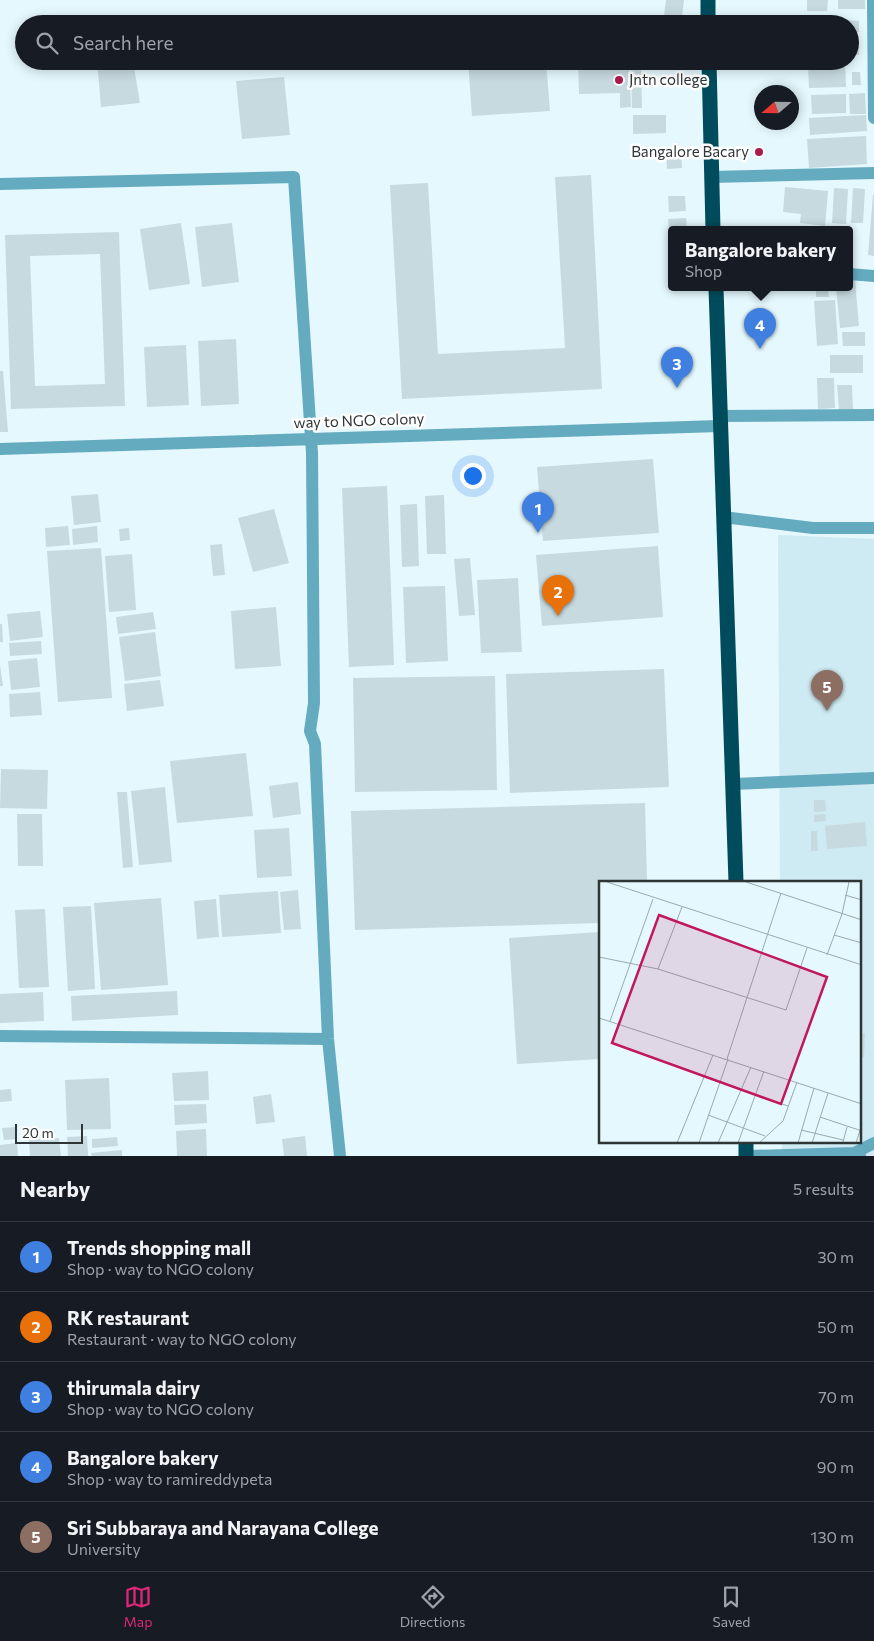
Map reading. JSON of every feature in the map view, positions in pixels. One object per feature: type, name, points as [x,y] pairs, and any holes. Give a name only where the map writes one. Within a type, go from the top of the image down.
[{"type":"highway","points":[[708,0],[708,15]]},
{"type":"highway","points":[[709,70],[713,226]]},
{"type":"highway","points":[[716,291],[736,881]]},
{"type":"street","points":[[873,0],[874,118]]},
{"type":"street","points":[[711,177],[874,173]]},
{"type":"street","points":[[0,184],[294,177],[311,438],[314,702],[310,731],[315,744],[328,1039],[340,1156]]},
{"type":"street","points":[[853,274],[874,276]]},
{"type":"street","name":"way to NGO colony","points":[[0,450],[874,416]]},
{"type":"street","points":[[723,517],[813,528],[874,528]]},
{"type":"street","points":[[733,784],[874,778]]},
{"type":"street","points":[[0,1036],[328,1039]]},
{"type":"street","points":[[748,1156],[857,1155],[874,1143]]},
{"type":"shaded area","points":[[778,535],[874,539],[874,1156],[782,1156],[782,1144],[862,1144],[862,881],[780,881]]},
{"type":"building","points":[[666,0],[684,0],[682,15],[664,15]]},
{"type":"building","points":[[807,0],[828,0],[827,11],[807,11]]},
{"type":"building","points":[[838,0],[865,0],[865,9],[838,9]]},
{"type":"building","points":[[98,70],[134,70],[140,103],[101,107]]},
{"type":"building","points":[[469,70],[547,70],[550,111],[472,116]]},
{"type":"building","points":[[578,70],[629,70],[631,107],[620,108],[620,93],[579,94]]},
{"type":"building","points":[[631,70],[641,70],[642,108],[632,108]]},
{"type":"building","points":[[808,70],[845,70],[846,87],[809,88]]},
{"type":"building","points":[[852,72],[860,72],[861,85],[852,85]]},
{"type":"building","points":[[284,77],[290,135],[242,139],[236,81]]},
{"type":"building","points":[[865,93],[866,114],[850,114],[849,94]]},
{"type":"building","points":[[846,94],[846,113],[812,114],[811,95]]},
{"type":"building","points":[[633,115],[666,115],[666,133],[633,134]]},
{"type":"building","points":[[866,115],[867,131],[810,135],[809,118]]},
{"type":"building","points":[[866,136],[867,164],[809,168],[807,139]]},
{"type":"building","points":[[681,147],[682,168],[667,169],[666,148]]},
{"type":"building","points":[[591,175],[602,389],[402,399],[390,185],[428,183],[438,354],[565,348],[555,177]]},
{"type":"building","points":[[785,187],[828,191],[825,226],[800,223],[801,214],[783,212]]},
{"type":"building","points":[[834,188],[848,189],[846,224],[832,223]]},
{"type":"building","points":[[853,188],[865,189],[863,223],[851,223]]},
{"type":"building","points":[[874,195],[874,256],[868,255]]},
{"type":"building","points":[[668,196],[685,196],[686,211],[669,212]]},
{"type":"building","points":[[686,218],[687,226],[669,226],[668,219]]},
{"type":"building","points":[[181,223],[190,284],[149,290],[140,229]]},
{"type":"building","points":[[232,223],[239,282],[202,287],[195,227]]},
{"type":"building","points":[[119,232],[125,406],[11,409],[5,235]],"holes":[[[100,254],[105,384],[35,386],[30,256]]]},
{"type":"building","points":[[853,280],[855,280],[859,326],[840,328],[836,291],[853,291]]},
{"type":"building","points":[[816,291],[828,291],[829,297],[816,297]]},
{"type":"building","points":[[835,300],[838,344],[817,346],[814,301]]},
{"type":"building","points":[[842,332],[865,332],[865,346],[843,346]]},
{"type":"building","points":[[236,339],[239,404],[201,406],[198,341]]},
{"type":"building","points":[[186,345],[189,405],[147,407],[144,347]]},
{"type":"building","points":[[830,355],[863,355],[863,373],[830,373]]},
{"type":"building","points":[[685,357],[686,368],[671,369],[670,358]]},
{"type":"building","points":[[0,371],[3,371],[8,432],[0,432]]},
{"type":"building","points":[[817,378],[834,378],[835,408],[818,409]]},
{"type":"building","points":[[837,385],[852,385],[853,410],[839,410]]},
{"type":"building","points":[[653,459],[659,533],[543,541],[537,467]]},
{"type":"building","points":[[387,486],[394,665],[349,667],[342,488]]},
{"type":"building","points":[[98,494],[101,522],[74,525],[71,496]]},
{"type":"building","points":[[444,495],[446,554],[427,554],[425,496]]},
{"type":"building","points":[[417,504],[419,566],[402,567],[400,505]]},
{"type":"building","points":[[274,509],[289,563],[253,572],[238,518]]},
{"type":"building","points":[[68,526],[70,545],[46,547],[45,528]]},
{"type":"building","points":[[97,526],[98,542],[73,545],[72,529]]},
{"type":"building","points":[[129,528],[130,540],[120,541],[119,529]]},
{"type":"building","points":[[222,544],[225,575],[213,576],[210,545]]},
{"type":"building","points":[[658,546],[663,617],[542,626],[536,555]]},
{"type":"building","points":[[101,548],[112,698],[58,702],[47,551]]},
{"type":"building","points":[[132,554],[136,610],[109,612],[105,556]]},
{"type":"building","points":[[470,558],[475,615],[459,616],[454,559]]},
{"type":"building","points":[[518,578],[522,652],[481,653],[477,580]]},
{"type":"building","points":[[445,586],[448,661],[406,663],[403,587]]},
{"type":"building","points":[[276,607],[281,666],[235,669],[231,611]]},
{"type":"building","points":[[40,611],[43,637],[10,641],[7,614]]},
{"type":"building","points":[[153,612],[156,629],[118,634],[116,617]]},
{"type":"building","points":[[0,624],[2,624],[3,642],[0,642]]},
{"type":"building","points":[[155,632],[161,676],[125,681],[119,637]]},
{"type":"building","points":[[41,641],[42,654],[10,656],[9,643]]},
{"type":"building","points":[[37,658],[40,687],[11,690],[8,661]]},
{"type":"building","points":[[0,665],[3,686],[0,686]]},
{"type":"building","points":[[664,669],[669,787],[510,793],[506,674]]},
{"type":"building","points":[[495,676],[497,790],[355,792],[353,678]]},
{"type":"building","points":[[160,680],[164,706],[127,711],[124,684]]},
{"type":"building","points":[[40,692],[42,715],[10,717],[9,694]]},
{"type":"building","points":[[246,753],[253,816],[177,823],[170,761]]},
{"type":"building","points":[[1,769],[48,770],[47,809],[0,808]]},
{"type":"building","points":[[298,782],[301,814],[273,818],[269,786]]},
{"type":"building","points":[[165,787],[172,862],[139,865],[131,791]]},
{"type":"building","points":[[117,792],[127,792],[133,867],[123,868]]},
{"type":"building","points":[[814,800],[825,800],[826,811],[814,812]]},
{"type":"building","points":[[645,803],[647,881],[599,881],[599,923],[355,930],[351,811]]},
{"type":"building","points":[[17,814],[42,814],[43,866],[18,866]]},
{"type":"building","points":[[825,814],[826,821],[814,822],[814,815]]},
{"type":"building","points":[[865,822],[867,846],[827,849],[825,826]]},
{"type":"building","points":[[289,828],[292,876],[257,878],[254,830]]},
{"type":"building","points":[[811,831],[817,831],[818,851],[811,851]]},
{"type":"building","points":[[298,890],[301,929],[284,930],[280,892]]},
{"type":"building","points":[[278,891],[281,933],[222,937],[219,895]]},
{"type":"building","points":[[161,898],[168,985],[101,990],[94,903]]},
{"type":"building","points":[[216,899],[219,937],[197,939],[194,901]]},
{"type":"building","points":[[91,906],[95,989],[68,991],[63,907]]},
{"type":"building","points":[[45,909],[49,987],[19,988],[15,910]]},
{"type":"building","points":[[599,932],[599,1059],[517,1064],[509,938]]},
{"type":"building","points":[[177,991],[178,1015],[72,1021],[71,996]]},
{"type":"building","points":[[43,992],[44,1021],[0,1023],[0,994]]},
{"type":"building","points":[[862,1033],[865,1033],[864,1057],[862,1057]]},
{"type":"building","points":[[208,1071],[209,1100],[174,1101],[172,1073]]},
{"type":"building","points":[[109,1078],[111,1129],[67,1130],[65,1080]]},
{"type":"building","points":[[11,1089],[12,1101],[0,1102],[0,1090]]},
{"type":"building","points":[[271,1094],[275,1122],[256,1124],[253,1097]]},
{"type":"building","points":[[206,1104],[207,1123],[175,1125],[174,1105]]},
{"type":"building","points":[[16,1127],[17,1139],[4,1140],[2,1128]]},
{"type":"building","points":[[206,1129],[207,1156],[177,1156],[176,1131]]},
{"type":"building","points":[[87,1136],[88,1156],[68,1156],[67,1137]]},
{"type":"building","points":[[305,1136],[307,1156],[284,1156],[282,1139]]},
{"type":"building","points":[[117,1137],[118,1146],[92,1148],[92,1139]]},
{"type":"building","points":[[59,1138],[61,1156],[30,1156],[29,1140]]},
{"type":"building","points":[[17,1143],[18,1156],[0,1156],[0,1145]]},
{"type":"building","points":[[122,1150],[122,1156],[92,1156],[91,1153]]},
{"type":"place","name":"Jntn college","points":[[619,80]]},
{"type":"place","name":"Bangalore Bacary","points":[[759,152]]},
{"type":"place","name":"Bangalore bakery","points":[[760,349]]},
{"type":"place","name":"thirumala dairy","points":[[677,388]]},
{"type":"place","name":"Trends shopping mall","points":[[538,533]]},
{"type":"place","name":"RK restaurant","points":[[558,616]]},
{"type":"place","name":"Sri Subbaraya and Narayana College","points":[[827,711]]}]
